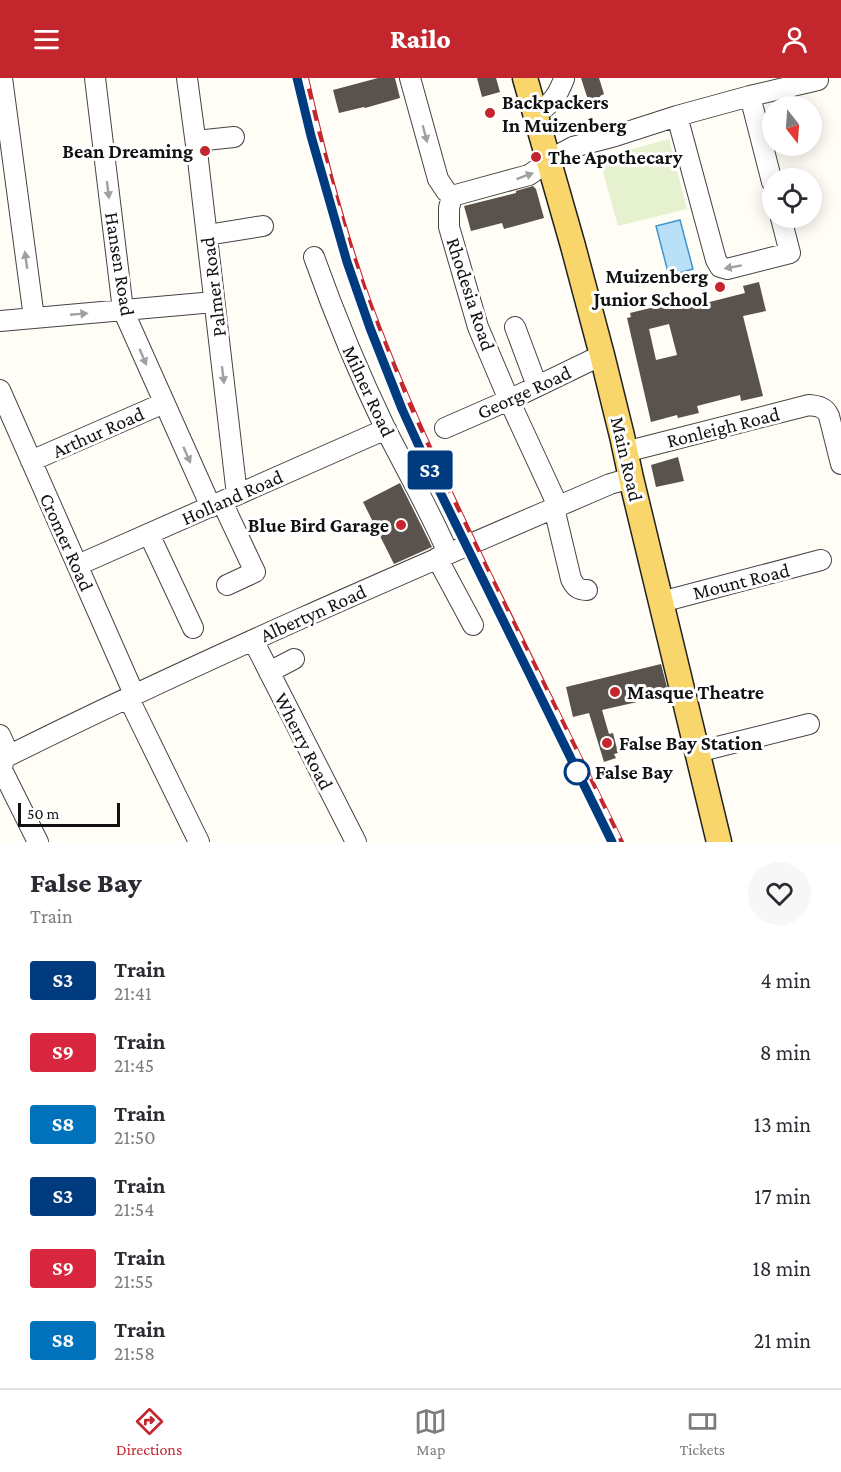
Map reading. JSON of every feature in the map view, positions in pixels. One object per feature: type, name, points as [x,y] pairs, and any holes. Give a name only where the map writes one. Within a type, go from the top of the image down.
[{"type":"main road","name":"Main Road","points":[[525,78],[602,355],[661,602],[682,708],[719,842]]},
{"type":"street","points":[[1,78],[9,194],[34,318]]},
{"type":"street","name":"Hansen Road","points":[[94,78],[123,310],[164,404],[223,501],[255,572],[227,585]]},
{"type":"street","name":"Palmer Road","points":[[188,78],[214,302],[223,501]]},
{"type":"street","points":[[410,78],[438,179],[452,196],[521,178],[535,172],[559,154],[573,147],[750,96],[818,80]]},
{"type":"street","points":[[536,114],[558,95],[564,79]]},
{"type":"street","points":[[750,96],[768,168]]},
{"type":"street","points":[[677,116],[716,260],[720,267],[727,269],[790,253],[784,228]]},
{"type":"street","points":[[196,141],[234,137]]},
{"type":"street","name":"Rhodesia Road","points":[[452,196],[448,208],[449,227],[478,327],[556,507],[571,579],[577,588],[587,590]]},
{"type":"street","points":[[207,235],[263,226]]},
{"type":"street","name":"Milner Road","points":[[314,257],[347,345],[473,625]]},
{"type":"street","points":[[0,321],[214,302]]},
{"type":"street","points":[[515,327],[537,386]]},
{"type":"street","name":"George Road","points":[[446,428],[602,355]]},
{"type":"street","name":"Cromer Road","points":[[0,390],[78,565],[131,696],[199,842]]},
{"type":"street","name":"Arthur Road","points":[[31,461],[164,404]]},
{"type":"street","name":"Ronleigh Road","points":[[625,452],[809,405],[822,408],[829,416],[841,464]]},
{"type":"street","name":"Holland Road","points":[[78,565],[386,429]]},
{"type":"street","name":"Albertyn Road","points":[[1,759],[253,640],[442,556],[631,477]]},
{"type":"street","points":[[149,534],[193,628]]},
{"type":"street","name":"Mount Road","points":[[661,602],[821,560]]},
{"type":"street","name":"Wherry Road","points":[[253,640],[356,842]]},
{"type":"street","points":[[269,672],[294,658]]},
{"type":"street","points":[[691,739],[809,724]]},
{"type":"street","points":[[0,735],[4,746],[1,759],[2,770],[38,842]]},
{"type":"green space","points":[[669,139],[687,209],[618,226],[599,158]]},
{"type":"water","points":[[680,220],[693,269],[669,276],[656,226]]},
{"type":"building","points":[[378,78],[395,78],[400,98],[339,113],[333,90]]},
{"type":"building","points":[[477,78],[496,78],[500,92],[482,97]]},
{"type":"building","points":[[581,78],[599,78],[604,94],[600,96],[602,103],[590,106]]},
{"type":"building","points":[[533,186],[536,189],[544,218],[504,229],[502,223],[471,231],[464,206],[516,193],[516,191]]},
{"type":"building","points":[[759,282],[766,311],[743,316],[763,396],[741,401],[740,395],[697,406],[699,413],[678,418],[677,415],[651,422],[627,318],[631,317],[630,313],[683,300],[686,308],[745,293],[743,286]],"holes":[[[669,324],[677,355],[656,360],[649,329]]]},
{"type":"building","points":[[678,457],[684,481],[656,487],[651,465]]},
{"type":"building","name":"Blue Bird Garage","points":[[400,483],[432,547],[394,564],[363,502]]},
{"type":"building","name":"Masque Theatre","points":[[661,664],[668,691],[658,693],[659,697],[602,710],[609,734],[613,733],[618,753],[614,754],[616,758],[604,762],[589,713],[573,717],[566,687]]},
{"type":"railway","points":[[306,78],[341,218],[368,300],[395,369],[471,537],[621,842]]},
{"type":"train","name":"S3","points":[[297,78],[330,208],[347,262],[402,409],[438,488],[612,842]]},
{"type":"place","name":"Backpackers In Muizenberg","points":[[490,113]]},
{"type":"place","name":"Bean Dreaming","points":[[205,151]]},
{"type":"place","name":"The Apothecary","points":[[536,157]]},
{"type":"place","name":"Muizenberg Junior School","points":[[720,287]]},
{"type":"place","name":"Blue Bird Garage","points":[[401,525]]},
{"type":"place","name":"Masque Theatre","points":[[615,692]]},
{"type":"place","name":"False Bay Station","points":[[607,743]]},
{"type":"place","name":"False Bay","points":[[577,772]]}]
